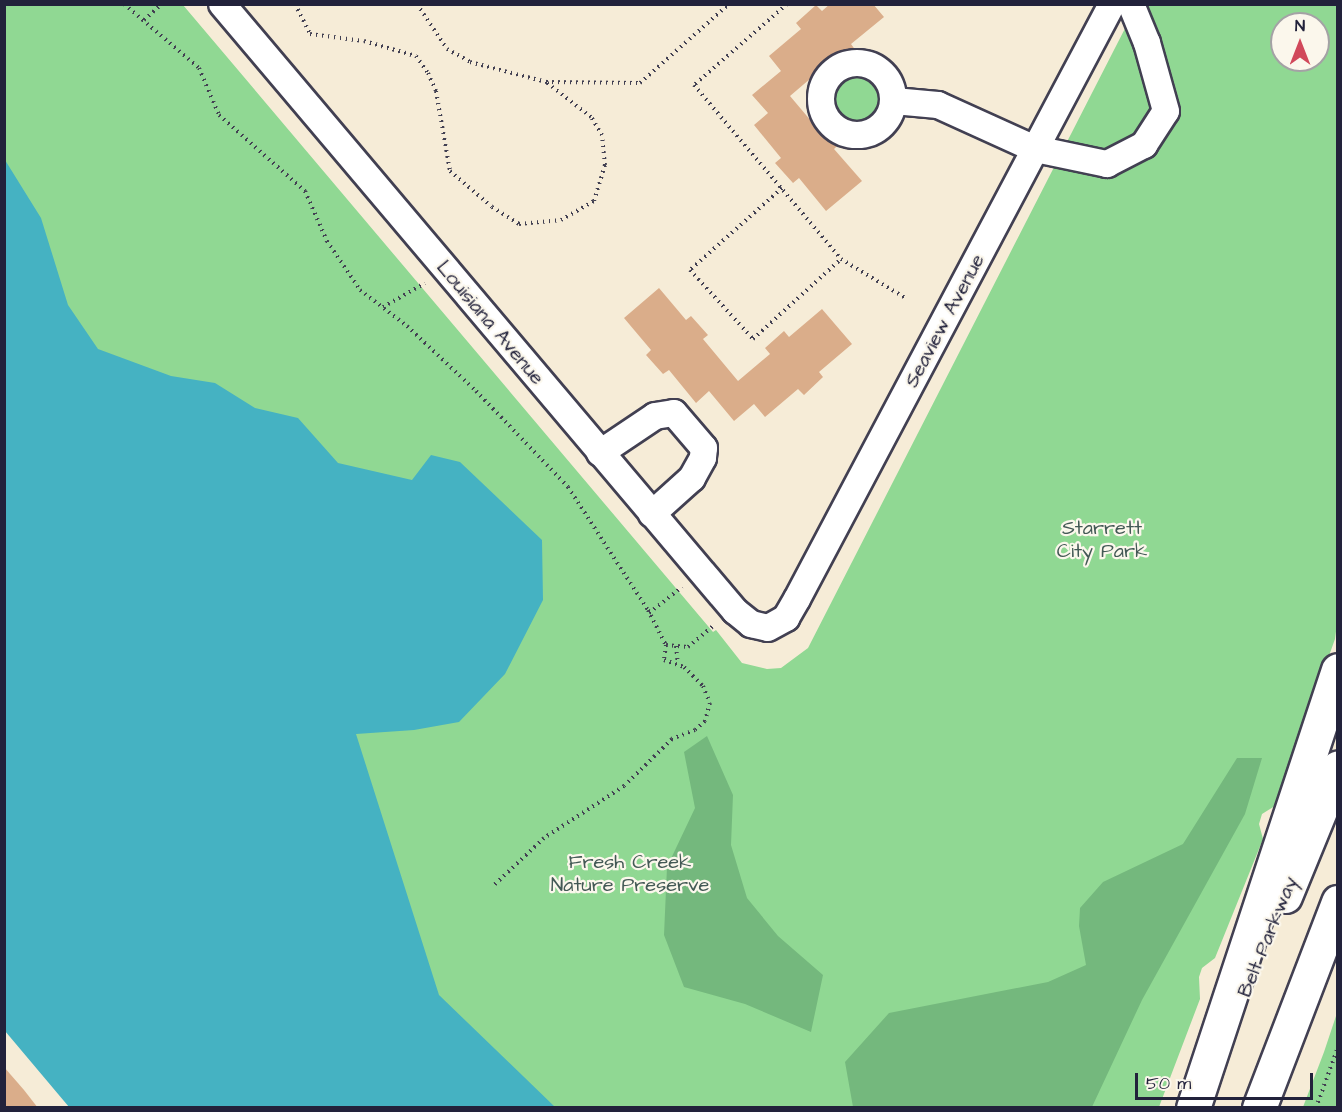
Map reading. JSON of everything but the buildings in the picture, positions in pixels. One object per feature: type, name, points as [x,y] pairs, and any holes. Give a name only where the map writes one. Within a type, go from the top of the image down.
[{"type":"highway","points":[[1193,1107],[1338,670]]},
{"type":"highway","name":"Belt Parkway","points":[[1199,1107],[1338,767]]},
{"type":"highway","points":[[1258,1107],[1338,902]]},
{"type":"highway","points":[[1263,1107],[1338,933]]},
{"type":"street","name":"Louisiana Avenue","points":[[222,4],[735,611],[751,624],[768,628]]},
{"type":"street","name":"Seaview Avenue","points":[[768,628],[786,618],[797,599],[1112,4]]},
{"type":"street","points":[[894,101],[938,105],[1035,149],[1107,164],[1144,145],[1166,111],[1147,44],[1131,4]]},
{"type":"street","points":[[600,453],[655,416],[674,413],[704,448],[703,458],[692,478],[652,514]]},
{"type":"path","points":[[124,4],[199,68],[219,115],[305,191],[327,241],[360,290],[407,326],[476,391],[568,487],[649,613],[666,645],[664,660],[669,664],[684,667],[702,686],[710,703],[705,721],[695,730],[672,739],[624,786],[544,838],[493,886]]},
{"type":"path","points":[[144,20],[162,4]]},
{"type":"path","points":[[295,4],[310,34],[364,41],[416,57],[436,91],[450,171],[492,207],[519,224],[561,220],[594,201],[605,165],[602,135],[591,117],[546,82]]},
{"type":"path","points":[[417,4],[447,49],[462,58],[498,71],[546,82],[640,83],[729,4]]},
{"type":"path","points":[[787,4],[694,85],[841,259],[907,299]]},
{"type":"path","points":[[782,188],[690,270],[753,339],[841,259]]},
{"type":"path","points":[[383,307],[424,283]]},
{"type":"path","points":[[649,613],[682,587]]},
{"type":"path","points":[[666,645],[688,647],[714,625]]},
{"type":"path","points":[[676,646],[678,664]]},
{"type":"path","points":[[1316,1107],[1338,1047]]},
{"type":"green space","points":[[4,5],[183,5],[713,632],[716,630],[742,663],[767,669],[781,668],[808,648],[1137,5],[1337,5],[1337,624],[1335,639],[1275,806],[1262,814],[1259,824],[1263,839],[1215,958],[1202,968],[1199,977],[1200,999],[1159,1107],[512,1107],[436,1034],[95,388],[5,199]]},
{"type":"green space","points":[[857,78],[873,85],[880,101],[873,117],[857,124],[841,117],[834,101],[841,85]]},
{"type":"green space","points":[[707,736],[733,795],[731,845],[747,898],[778,936],[823,975],[811,1032],[745,1004],[684,987],[664,935],[667,867],[695,808],[684,752]]},
{"type":"green space","points":[[1237,758],[1262,758],[1245,814],[1142,1000],[1092,1107],[853,1107],[845,1062],[889,1013],[1048,982],[1086,965],[1079,926],[1080,908],[1103,882],[1183,844]]},
{"type":"green space","points":[[1337,1013],[1337,1107],[1303,1107],[1324,1052]]},
{"type":"water","points":[[5,160],[41,218],[68,305],[98,349],[171,376],[215,383],[255,408],[298,418],[338,463],[412,480],[431,455],[460,462],[542,540],[543,600],[505,674],[459,722],[414,730],[356,734],[439,995],[555,1107],[69,1107],[5,1031]]},
{"type":"park label","name":"Starrett City Park","points":[[1102,540]]},
{"type":"park label","name":"Fresh Creek Nature Preserve","points":[[630,874]]}]
